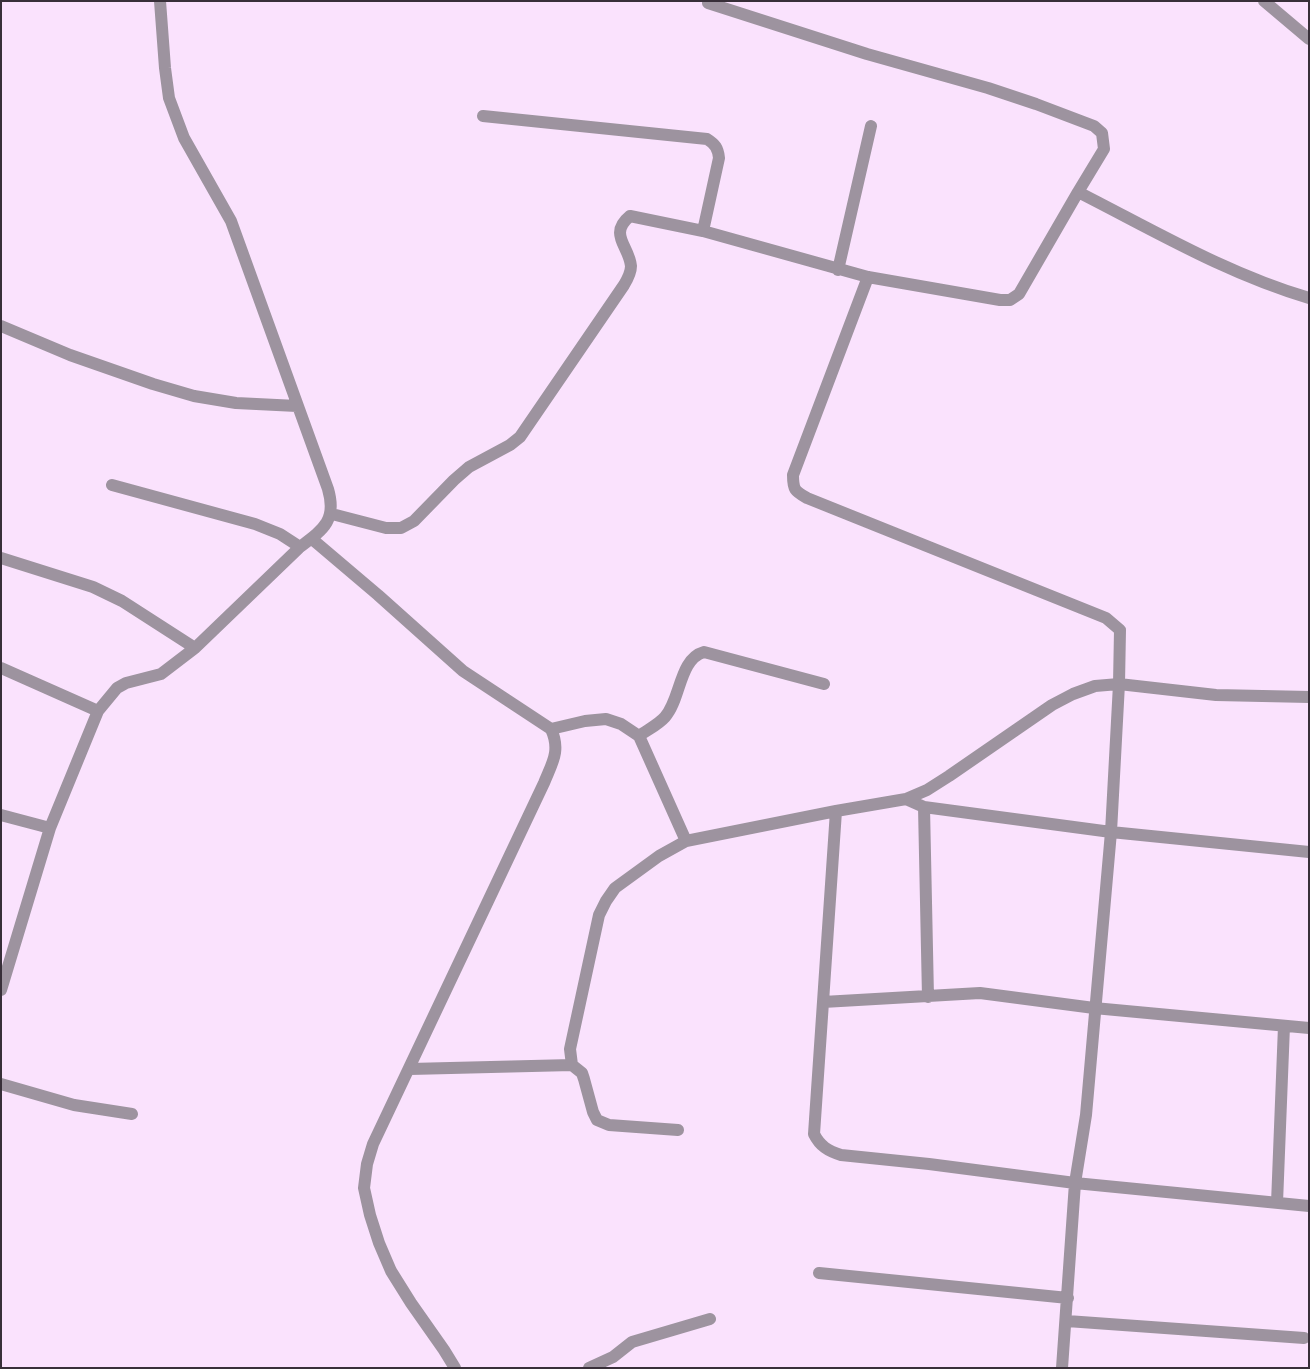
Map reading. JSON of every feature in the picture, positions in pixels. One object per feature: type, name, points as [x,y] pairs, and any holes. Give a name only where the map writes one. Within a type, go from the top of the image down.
[{"type":"street","points":[[1,990],[50,828],[98,711],[117,688],[126,683],[161,674],[195,648],[300,547],[312,538],[326,524],[332,514],[332,503],[328,489],[231,221],[184,138],[169,98],[160,1]]},
{"type":"street","points":[[1264,1],[1309,39]]},
{"type":"street","points":[[332,514],[386,528],[401,528],[414,521],[469,467],[510,445],[520,436],[528,428],[571,361],[624,285],[631,267],[619,232],[622,222],[630,216],[703,230],[868,277],[1000,300],[1010,300],[1019,294],[1104,149],[1102,133],[1094,126],[988,88],[867,54],[708,3]]},
{"type":"street","points":[[483,116],[707,139],[718,149],[718,158],[703,230]]},
{"type":"street","points":[[838,270],[871,126]]},
{"type":"street","points":[[1078,192],[1209,260],[1278,288],[1309,298]]},
{"type":"street","points":[[868,277],[793,475],[793,486],[797,492],[807,498],[1106,618],[1120,630],[1111,832],[1086,1115],[1075,1183],[1062,1368]]},
{"type":"street","points":[[1,326],[79,358],[194,396],[236,403],[297,406]]},
{"type":"street","points":[[112,485],[255,524],[280,534],[300,547]]},
{"type":"street","points":[[312,538],[463,671],[551,729],[556,740],[556,752],[544,783],[373,1144],[367,1164],[364,1188],[370,1215],[391,1271],[455,1368]]},
{"type":"street","points":[[1,558],[93,588],[122,601],[195,648]]},
{"type":"street","points":[[639,736],[665,718],[674,704],[687,666],[692,658],[704,652],[824,684]]},
{"type":"street","points":[[1,668],[98,711]]},
{"type":"street","points":[[572,1065],[570,1049],[573,1033],[599,916],[606,900],[615,888],[659,856],[686,841],[906,799],[928,790],[1052,705],[1073,694],[1095,686],[1119,684],[1216,695],[1309,697]]},
{"type":"street","points":[[551,729],[585,721],[606,719],[621,724],[639,736],[686,841]]},
{"type":"street","points":[[906,799],[924,807],[1111,832],[1309,852]]},
{"type":"street","points":[[924,807],[928,997]]},
{"type":"street","points":[[836,811],[814,1134],[818,1143],[828,1151],[841,1155],[929,1164],[1075,1183],[1309,1206]]},
{"type":"street","points":[[1,815],[50,828]]},
{"type":"street","points":[[823,1002],[980,994],[1094,1008],[1309,1028]]},
{"type":"street","points":[[1277,1203],[1284,1026]]},
{"type":"street","points":[[410,1069],[572,1065],[582,1073],[597,1120],[609,1125],[678,1130]]},
{"type":"street","points":[[1,1084],[74,1105],[132,1114]]},
{"type":"street","points":[[819,1273],[1068,1298]]},
{"type":"street","points":[[588,1368],[613,1357],[632,1342],[710,1319]]},
{"type":"street","points":[[1066,1321],[1304,1338]]}]
